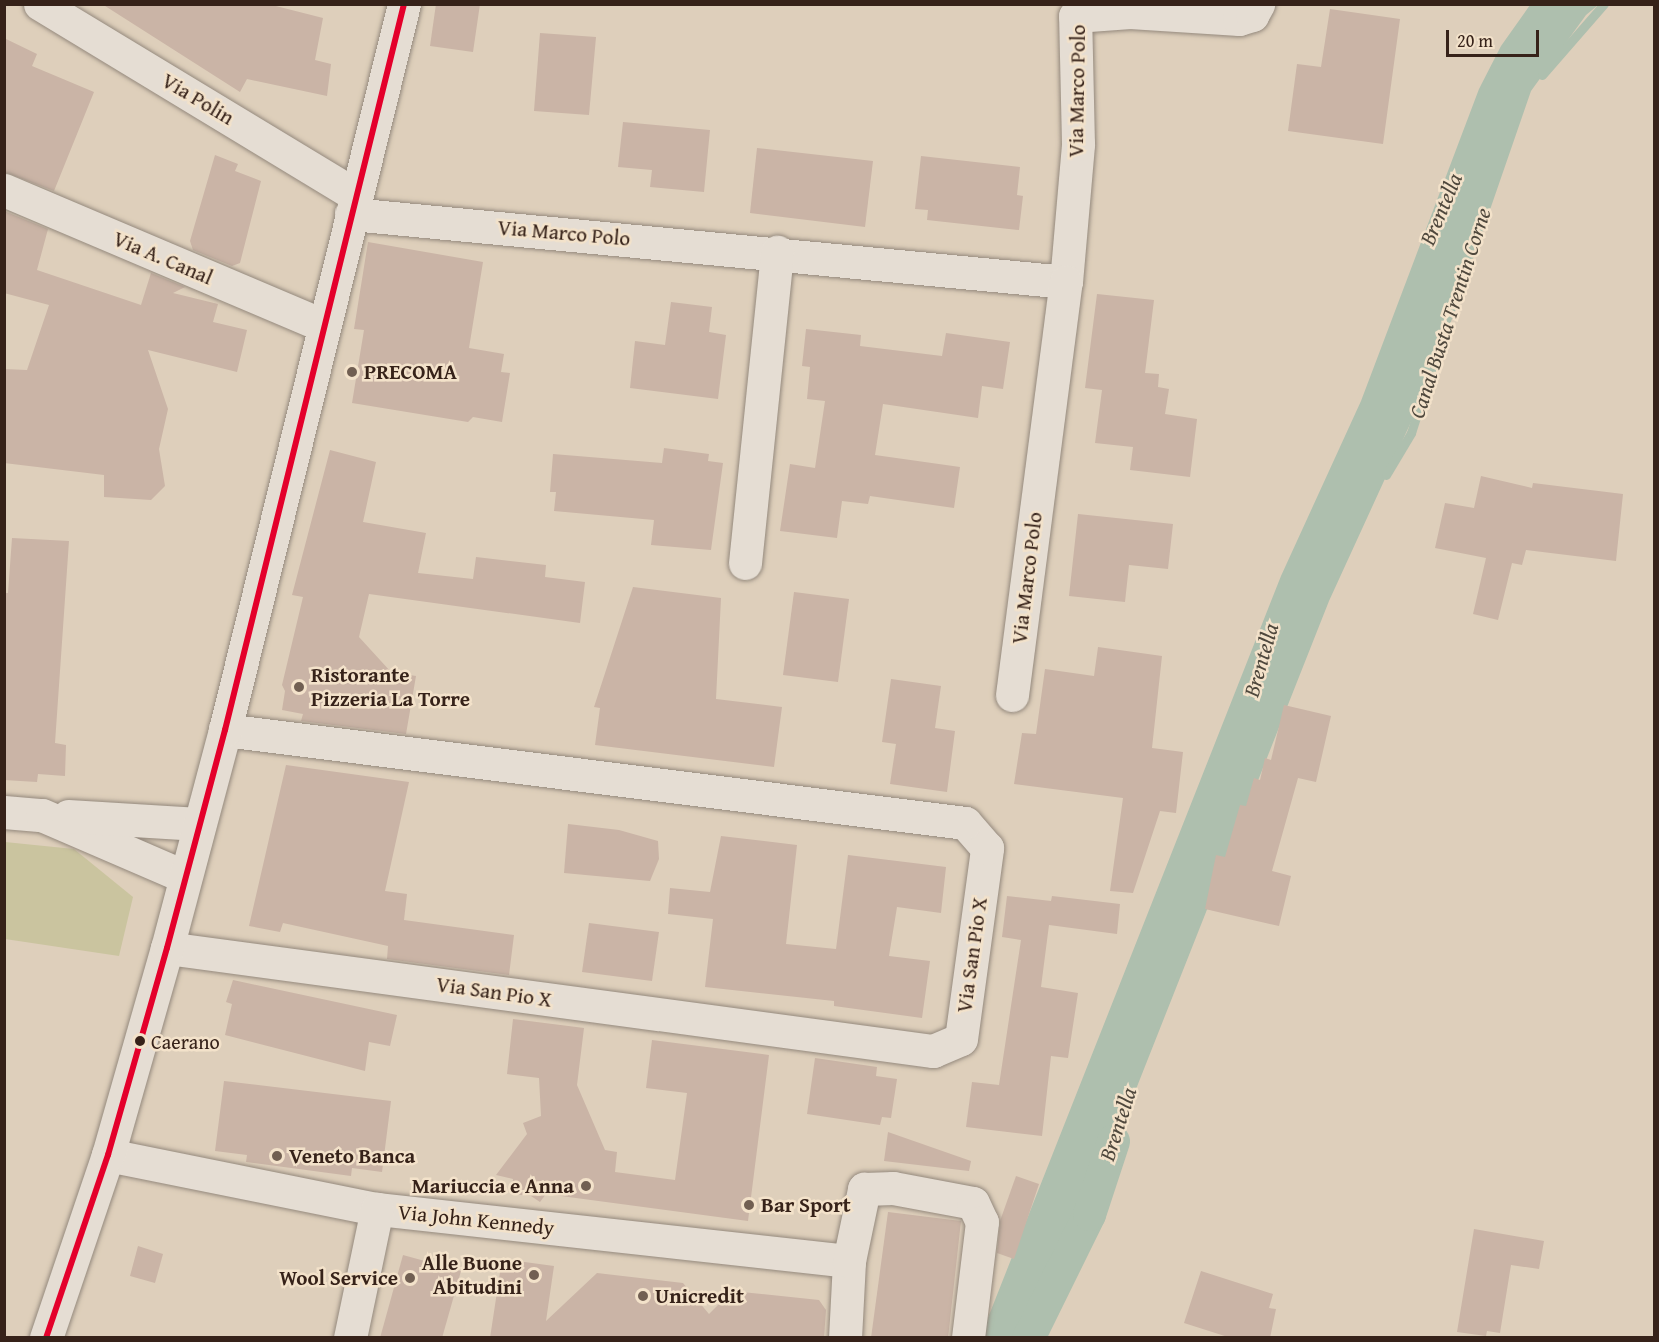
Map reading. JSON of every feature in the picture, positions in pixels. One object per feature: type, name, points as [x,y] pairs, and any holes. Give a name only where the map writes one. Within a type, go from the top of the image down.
[{"type":"street","name":"Via Polin","points":[[39,4],[354,204]]},
{"type":"street","points":[[46,1338],[108,1155],[167,948],[225,730],[322,325],[404,4]]},
{"type":"street","name":"Via Marco Polo","points":[[1012,695],[1066,282],[1078,144],[1075,10],[1239,19],[1252,15],[1258,4]]},
{"type":"street","name":"Via A. Canal","points":[[4,190],[322,325]]},
{"type":"street","name":"Via Marco Polo","points":[[354,204],[1066,282]]},
{"type":"street","points":[[745,563],[777,252]]},
{"type":"street","name":"Via San Pio X","points":[[167,948],[933,1051],[961,1039],[987,848],[965,823],[225,730]]},
{"type":"street","points":[[4,812],[199,824]]},
{"type":"street","points":[[42,815],[185,877]]},
{"type":"street","name":"Via John Kennedy","points":[[108,1155],[377,1209],[849,1262]]},
{"type":"street","points":[[845,1338],[849,1262],[864,1190],[892,1188],[973,1203],[982,1222],[968,1338]]},
{"type":"street","points":[[350,1338],[377,1209]]},
{"type":"shaded area","points":[[5,842],[74,849],[133,897],[119,956],[5,939]]},
{"type":"water","points":[[1530,5],[1598,5],[1586,15],[1531,91],[1454,314],[1411,422],[1329,601],[1038,1337],[980,1338],[1281,576],[1361,401],[1479,89],[1501,46]]},
{"type":"building","points":[[102,4],[268,4],[323,18],[315,60],[331,64],[327,96],[247,79],[240,92]]},
{"type":"building","points":[[436,4],[480,4],[473,52],[430,46]]},
{"type":"building","points":[[1330,9],[1400,19],[1383,144],[1288,131],[1297,64],[1321,67]]},
{"type":"building","points":[[540,33],[596,37],[589,115],[534,111]]},
{"type":"building","points":[[4,38],[37,54],[32,66],[94,92],[54,191],[4,172]]},
{"type":"building","points":[[623,122],[710,130],[704,192],[650,187],[652,170],[618,167]]},
{"type":"building","points":[[757,148],[873,161],[865,227],[750,213]]},
{"type":"building","points":[[215,155],[238,164],[235,171],[261,181],[240,263],[232,266],[193,250],[190,241]]},
{"type":"building","points":[[921,156],[1020,167],[1017,195],[1023,196],[1019,230],[927,220],[928,210],[915,209]]},
{"type":"building","points":[[4,211],[48,229],[37,270],[141,305],[151,273],[185,287],[173,293],[218,304],[213,322],[247,330],[237,372],[148,350],[168,409],[159,449],[165,486],[151,500],[104,497],[104,475],[4,463],[4,369],[27,370],[49,305],[4,293]]},
{"type":"building","points":[[368,242],[483,262],[469,348],[504,354],[501,372],[510,373],[502,422],[473,417],[468,422],[352,403],[364,330],[354,329]]},
{"type":"building","points":[[1097,294],[1154,300],[1145,373],[1159,374],[1158,387],[1169,389],[1165,414],[1197,419],[1190,477],[1130,470],[1133,447],[1095,443],[1102,390],[1085,388]]},
{"type":"building","points":[[671,302],[712,307],[709,332],[726,335],[718,399],[630,388],[635,341],[665,345]]},
{"type":"building","points":[[806,329],[861,335],[860,346],[942,356],[946,333],[1010,342],[1003,389],[982,386],[978,418],[883,404],[875,455],[960,467],[954,508],[870,496],[868,504],[842,501],[837,538],[780,531],[790,464],[815,468],[825,401],[807,399],[810,367],[802,366]]},
{"type":"building","points":[[664,448],[709,454],[708,461],[723,463],[711,550],[651,545],[654,520],[554,511],[556,492],[550,492],[553,454],[662,463]]},
{"type":"building","points":[[330,450],[376,462],[363,522],[426,533],[418,573],[473,579],[476,557],[546,565],[545,577],[585,582],[580,623],[369,594],[359,637],[391,672],[416,676],[406,734],[301,721],[303,714],[282,710],[285,691],[282,685],[303,597],[292,595]]},
{"type":"building","points":[[1481,476],[1532,488],[1533,483],[1623,494],[1616,561],[1526,550],[1522,565],[1512,563],[1498,620],[1473,614],[1486,558],[1435,548],[1445,503],[1474,508]]},
{"type":"building","points":[[1078,514],[1173,524],[1168,569],[1129,565],[1125,602],[1069,596]]},
{"type":"building","points":[[12,538],[69,541],[55,743],[66,745],[65,776],[38,774],[37,782],[4,780],[4,593],[8,593]]},
{"type":"building","points":[[633,587],[721,598],[716,699],[782,707],[774,767],[595,745],[600,708],[594,707]]},
{"type":"building","points":[[794,592],[849,599],[838,682],[783,675]]},
{"type":"building","points":[[1098,647],[1162,656],[1152,748],[1183,752],[1176,813],[1160,811],[1133,893],[1110,891],[1123,798],[1014,784],[1022,733],[1036,734],[1045,669],[1094,676]]},
{"type":"building","points":[[891,679],[941,686],[935,728],[955,731],[947,792],[890,784],[896,744],[882,742]]},
{"type":"building","points":[[1284,705],[1331,716],[1316,782],[1298,778],[1272,871],[1291,876],[1279,926],[1205,909],[1216,855],[1225,857],[1240,805],[1246,806],[1254,778],[1260,780],[1265,758],[1271,760]]},
{"type":"building","points":[[286,765],[409,782],[385,891],[407,894],[404,920],[514,935],[509,975],[387,959],[388,946],[283,923],[280,932],[249,926]]},
{"type":"building","points":[[568,824],[619,830],[658,841],[659,859],[650,881],[564,873]]},
{"type":"building","points":[[721,836],[797,845],[786,944],[836,949],[848,855],[946,867],[941,913],[897,907],[889,956],[930,961],[922,1018],[834,1006],[834,1001],[705,987],[713,919],[668,914],[670,888],[710,892]]},
{"type":"building","points":[[1007,896],[1051,901],[1052,896],[1120,904],[1117,934],[1049,925],[1041,987],[1078,993],[1068,1058],[1051,1056],[1042,1136],[966,1127],[972,1082],[999,1085],[1021,940],[1002,937]]},
{"type":"building","points":[[589,923],[659,932],[652,981],[582,972]]},
{"type":"building","points":[[233,980],[397,1015],[390,1046],[369,1042],[365,1071],[225,1035],[232,1004],[226,1002]]},
{"type":"building","points":[[513,1019],[584,1028],[577,1085],[605,1150],[617,1152],[615,1172],[675,1180],[687,1093],[646,1088],[652,1040],[769,1055],[748,1221],[546,1194],[540,1202],[531,1196],[511,1194],[513,1179],[496,1175],[527,1134],[523,1123],[541,1116],[539,1078],[507,1074]]},
{"type":"building","points":[[815,1058],[877,1067],[876,1076],[897,1079],[891,1118],[882,1117],[880,1125],[807,1114]]},
{"type":"building","points":[[224,1081],[391,1101],[382,1172],[352,1168],[351,1176],[246,1162],[247,1155],[215,1151]]},
{"type":"building","points":[[888,1132],[971,1161],[969,1171],[884,1161]]},
{"type":"building","points":[[1016,1176],[1039,1184],[1014,1259],[997,1253],[1000,1221]]},
{"type":"building","points":[[888,1212],[961,1221],[948,1338],[871,1338]]},
{"type":"building","points":[[1474,1229],[1544,1241],[1539,1269],[1511,1265],[1500,1333],[1487,1331],[1486,1336],[1457,1332]]},
{"type":"building","points":[[138,1246],[163,1254],[155,1283],[130,1276]]},
{"type":"building","points":[[403,1255],[461,1271],[442,1338],[380,1338]]},
{"type":"building","points":[[502,1259],[554,1266],[546,1321],[597,1273],[683,1283],[709,1314],[732,1291],[819,1300],[826,1310],[824,1338],[490,1338]]},
{"type":"building","points":[[1201,1271],[1273,1294],[1269,1308],[1276,1309],[1270,1338],[1231,1338],[1184,1323]]},
{"type":"waterway","name":"Canal Busta Trentin Corne","points":[[1542,75],[1604,4]]},
{"type":"waterway","name":"Canal Busta Trentin Corne","points":[[1386,475],[1411,433],[1432,367]]},
{"type":"waterway","name":"Brentella","points":[[1028,1338],[1089,1214],[1113,1141]]},
{"type":"transit line","points":[[46,1338],[108,1155],[167,948],[225,730],[404,4]]},
{"type":"place","name":"PRECOMA","points":[[352,372]]},
{"type":"place","name":"Ristorante Pizzeria La Torre","points":[[299,687]]},
{"type":"place","name":"Caerano","points":[[140,1041]]},
{"type":"place","name":"Veneto Banca","points":[[277,1156]]},
{"type":"place","name":"Mariuccia e Anna","points":[[586,1186]]},
{"type":"place","name":"Bar Sport","points":[[749,1205]]},
{"type":"place","name":"Alle Buone Abitudini","points":[[534,1275]]},
{"type":"place","name":"Wool Service","points":[[410,1278]]},
{"type":"place","name":"Unicredit","points":[[643,1296]]}]
